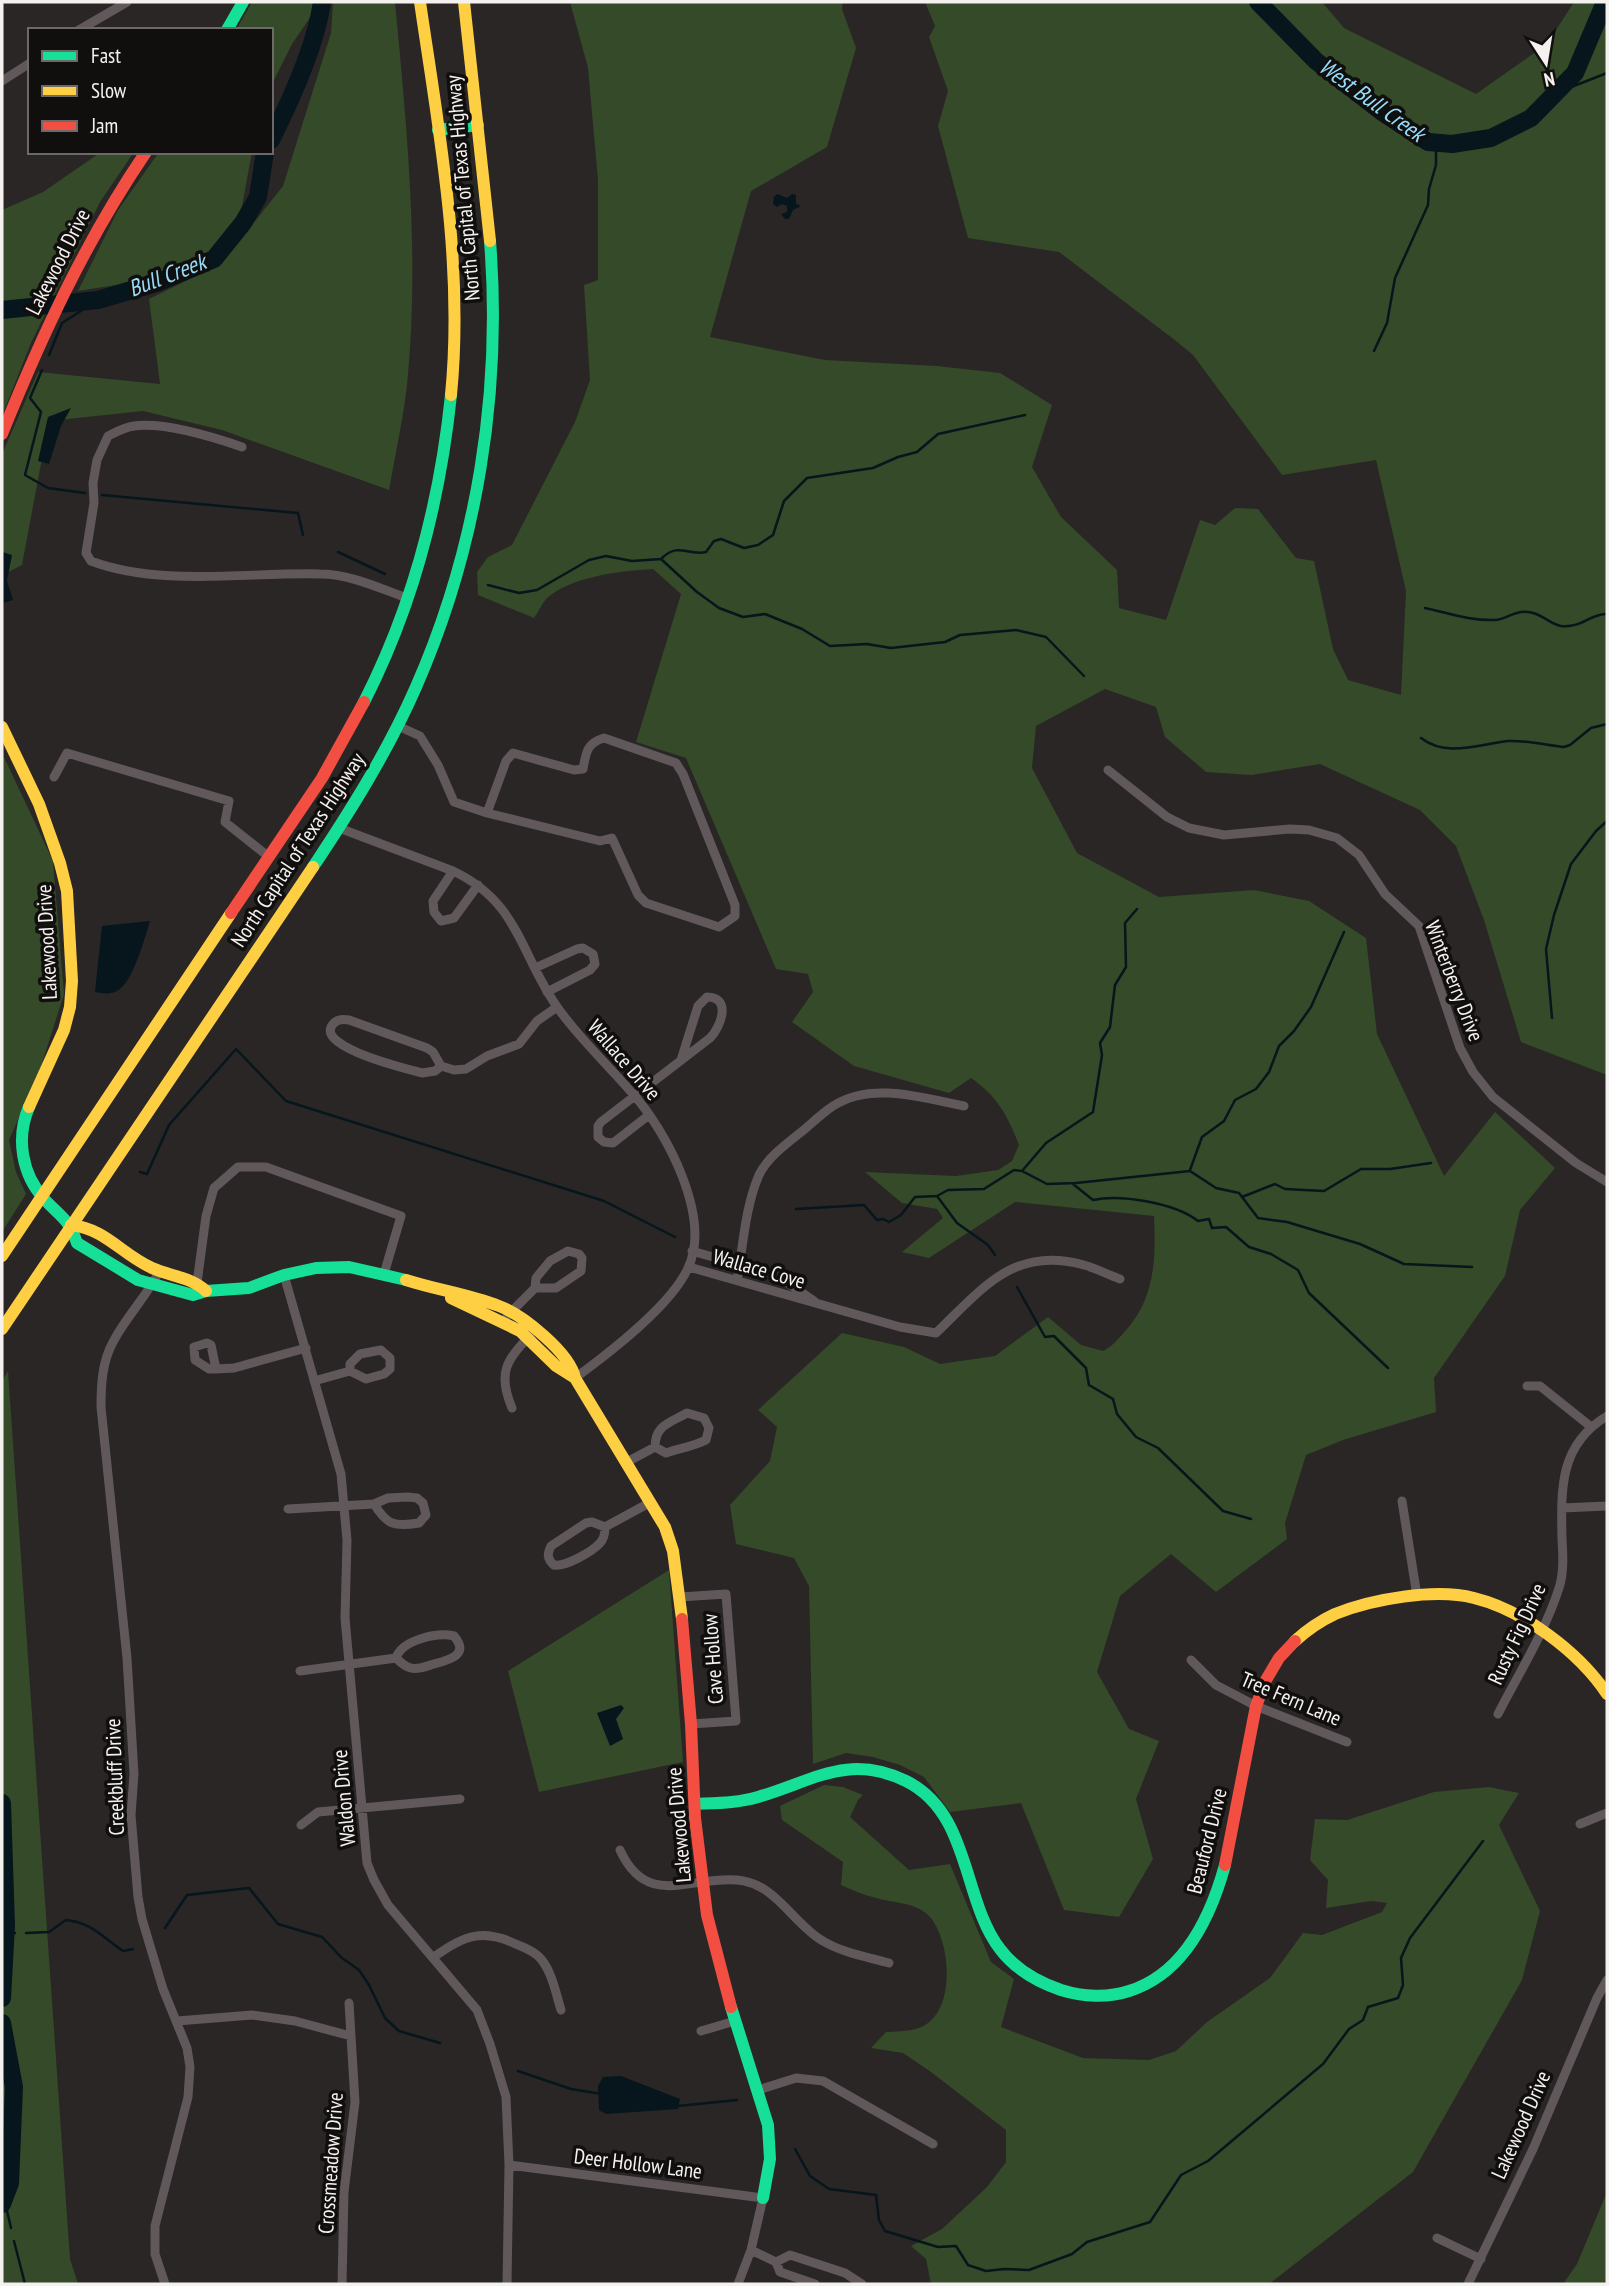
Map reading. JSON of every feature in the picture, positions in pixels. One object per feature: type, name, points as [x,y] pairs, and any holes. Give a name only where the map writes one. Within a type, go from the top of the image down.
[{"type":"main road","points":[[228,28],[243,2]]},
{"type":"main road","name":"North Capital of Texas Highway","points":[[2,1256],[323,777],[376,680],[407,598],[439,486],[445,452],[455,337],[452,253],[420,2]]},
{"type":"main road","name":"North Capital of Texas Highway","points":[[2,1329],[339,828],[398,726],[434,644],[454,581],[482,468],[493,339],[492,254],[464,2]]},
{"type":"main road","points":[[438,131],[478,125]]},
{"type":"main road","name":"Lakewood Drive","points":[[2,434],[40,340],[79,261],[105,212],[145,154]]},
{"type":"main road","name":"Lakewood Drive","points":[[2,727],[39,804],[60,863],[67,891],[72,981],[70,1007],[54,1053],[26,1114],[20,1140],[26,1167],[42,1197],[71,1225],[77,1243],[152,1286],[193,1296],[202,1287]]},
{"type":"main road","name":"Lakewood Drive","points":[[71,1225],[89,1227],[159,1272],[202,1287],[249,1287],[316,1268],[349,1267],[384,1273],[445,1292],[455,1292],[502,1307],[507,1316],[561,1352],[573,1368],[575,1378],[665,1527],[673,1551],[680,1597],[703,1884],[713,1945],[768,2125],[770,2159],[763,2198]]},
{"type":"main road","name":"Beauford Drive","points":[[695,1804],[756,1798],[822,1771],[841,1768],[865,1768],[891,1774],[915,1787],[934,1802],[953,1828],[989,1931],[1002,1951],[1020,1968],[1047,1984],[1076,1995],[1105,1997],[1130,1992],[1157,1979],[1183,1956],[1206,1920],[1223,1872],[1261,1688],[1278,1657],[1302,1632],[1334,1614],[1378,1600],[1449,1595],[1473,1598],[1499,1606],[1541,1632],[1588,1667],[1607,1693]]},
{"type":"street","points":[[82,28],[127,2]]},
{"type":"street","points":[[2,82],[28,64]]},
{"type":"street","points":[[243,446],[204,434],[162,428],[133,426],[108,436],[97,460],[93,483],[94,503],[86,553],[91,561],[104,566],[155,575],[321,574],[346,577],[407,598]]},
{"type":"street","points":[[398,726],[420,736],[438,765],[454,802],[487,813],[600,841],[612,838],[638,895],[646,903],[719,927],[735,916],[735,905],[676,762],[604,738],[593,741],[587,749],[583,769],[574,771],[513,753],[506,761],[487,813]]},
{"type":"street","points":[[54,777],[67,753],[229,801],[225,822],[269,857]]},
{"type":"street","name":"Winterberry Drive","points":[[1108,770],[1167,817],[1189,828],[1224,835],[1309,830],[1337,838],[1359,855],[1385,894],[1419,926],[1460,1048],[1473,1072],[1493,1097],[1576,1163],[1607,1182]]},
{"type":"street","name":"Wallace Drive","points":[[339,828],[453,871],[490,894],[505,913],[557,1007],[591,1050],[635,1095],[677,1160],[695,1232],[689,1267],[677,1286],[623,1342],[575,1378]]},
{"type":"street","points":[[453,871],[433,901],[434,912],[441,921],[454,918],[478,886]]},
{"type":"street","points":[[535,968],[578,949],[583,948],[593,954],[595,964],[590,971],[547,992]]},
{"type":"street","points":[[649,1115],[612,1143],[604,1142],[598,1137],[598,1126],[601,1122],[681,1060],[714,1033],[723,1008],[716,997],[707,997],[698,1006],[681,1060]]},
{"type":"street","points":[[441,1066],[435,1071],[422,1073],[342,1047],[331,1037],[330,1030],[334,1023],[341,1019],[349,1020],[427,1048],[433,1052],[441,1066],[454,1070],[466,1069],[487,1056],[519,1044],[537,1021],[557,1007]]},
{"type":"street","points":[[737,1280],[753,1192],[760,1173],[774,1155],[832,1106],[870,1093],[897,1093],[964,1106]]},
{"type":"street","points":[[202,1287],[206,1216],[214,1188],[238,1167],[266,1167],[401,1216],[384,1273]]},
{"type":"street","points":[[507,1316],[535,1288],[536,1278],[550,1261],[568,1251],[579,1254],[583,1263],[581,1271],[556,1288],[535,1288]]},
{"type":"street","name":"Wallace Cove","points":[[692,1251],[776,1275],[818,1304]]},
{"type":"street","name":"Wallace Cove","points":[[689,1267],[900,1327],[936,1333],[995,1277],[1013,1266],[1037,1260],[1056,1260],[1085,1265],[1120,1279]]},
{"type":"street","name":"Creekbluff Drive","points":[[159,1272],[112,1342],[105,1361],[101,1407],[130,1697],[134,1774],[131,1815],[138,1897],[160,1977],[187,2048],[190,2081],[155,2226],[155,2254],[165,2284]]},
{"type":"street","name":"Waldon Drive","points":[[284,1275],[338,1456],[346,1506],[345,1618],[367,1863],[373,1880],[388,1905],[477,2010],[490,2044],[506,2097],[509,2165],[507,2284]]},
{"type":"street","points":[[512,1408],[504,1388],[505,1372],[514,1353],[532,1334]]},
{"type":"street","points":[[216,1369],[234,1368],[306,1348]]},
{"type":"street","points":[[314,1381],[350,1371],[366,1379],[384,1374],[390,1369],[390,1357],[381,1350],[360,1354],[350,1364],[350,1371]]},
{"type":"street","points":[[1527,1386],[1540,1386],[1590,1426]]},
{"type":"street","points":[[687,1413],[701,1415],[709,1425],[706,1440],[691,1448],[682,1447],[666,1452],[655,1447],[655,1435],[660,1429],[687,1413]]},
{"type":"street","name":"Rusty Fig Drive","points":[[1498,1714],[1541,1632],[1560,1586],[1563,1482],[1567,1463],[1590,1426],[1607,1416]]},
{"type":"street","points":[[627,1462],[655,1447]]},
{"type":"street","points":[[288,1508],[374,1504],[388,1498],[417,1498],[424,1503],[426,1515],[419,1523],[396,1524],[382,1516],[374,1504]]},
{"type":"street","points":[[605,1527],[598,1545],[565,1565],[554,1565],[550,1562],[548,1552],[551,1546],[586,1523],[592,1522],[605,1527],[651,1502]]},
{"type":"street","points":[[1402,1502],[1417,1596]]},
{"type":"street","points":[[1562,1508],[1607,1506]]},
{"type":"street","name":"Cave Hollow","points":[[680,1597],[726,1594],[736,1721],[691,1724]]},
{"type":"street","points":[[300,1671],[396,1658],[410,1668],[420,1668],[453,1660],[460,1647],[454,1636],[447,1634],[409,1642],[398,1651],[396,1658]]},
{"type":"street","name":"Tree Fern Lane","points":[[1191,1660],[1216,1685],[1256,1706],[1348,1742]]},
{"type":"street","points":[[302,1825],[318,1812],[460,1799]]},
{"type":"street","points":[[1580,1824],[1607,1813]]},
{"type":"street","points":[[620,1850],[634,1874],[663,1886],[738,1880],[760,1886],[822,1941],[889,1964]]},
{"type":"street","points":[[434,1957],[454,1943],[471,1936],[488,1934],[505,1938],[541,1958],[561,2010]]},
{"type":"street","name":"Lakewood Drive","points":[[1468,2284],[1533,2149],[1597,1997],[1607,1980]]},
{"type":"street","name":"Crossmeadow Drive","points":[[342,2284],[344,2192],[355,2102],[349,2003]]},
{"type":"street","points":[[177,2021],[252,2015],[295,2021],[351,2036]]},
{"type":"street","points":[[701,2031],[736,2021]]},
{"type":"street","points":[[758,2090],[796,2078],[822,2081],[933,2144]]},
{"type":"street","name":"Deer Hollow Lane","points":[[509,2165],[763,2198]]},
{"type":"street","name":"Lakewood Drive","points":[[738,2284],[751,2250],[763,2198]]},
{"type":"street","points":[[1437,2238],[1481,2259]]},
{"type":"street","points":[[751,2250],[776,2262],[780,2272],[815,2284]]},
{"type":"street","points":[[776,2262],[790,2255],[845,2273],[862,2284]]},
{"type":"green space","points":[[252,2],[318,2],[273,82],[273,28],[237,28]]},
{"type":"green space","points":[[333,2],[395,2],[410,193],[412,289],[407,385],[389,490],[222,430],[143,411],[49,421],[22,565],[2,575],[2,454],[38,372],[160,384],[149,299],[222,263],[283,186],[331,33]]},
{"type":"green space","points":[[570,2],[843,2],[842,9],[856,48],[827,147],[751,191],[710,337],[825,360],[937,366],[1000,373],[1052,405],[1032,467],[1061,517],[1117,570],[1119,608],[1166,620],[1200,520],[1215,525],[1235,508],[1258,509],[1296,558],[1314,561],[1333,649],[1348,680],[1401,695],[1406,591],[1376,460],[1282,475],[1193,355],[1059,252],[968,238],[938,126],[948,91],[929,37],[935,26],[925,2],[1322,2],[1344,28],[1476,94],[1547,44],[1574,2],[1607,2],[1607,1075],[1521,1042],[1484,920],[1456,846],[1420,810],[1320,764],[1251,775],[1206,772],[1165,737],[1156,707],[1105,689],[1036,726],[1032,768],[1077,853],[1159,897],[1254,890],[1309,901],[1366,938],[1377,1034],[1444,1176],[1495,1112],[1555,1168],[1520,1210],[1505,1276],[1434,1378],[1436,1412],[1343,1440],[1306,1455],[1285,1523],[1287,1539],[1216,1592],[1171,1554],[1120,1596],[1097,1672],[1129,1729],[1159,1741],[1136,1799],[1153,1859],[1119,1917],[1064,1910],[1021,1803],[950,1812],[924,1777],[900,1765],[846,1753],[813,1764],[809,1586],[794,1558],[736,1544],[730,1505],[770,1461],[777,1427],[758,1410],[842,1333],[904,1347],[940,1364],[995,1356],[1048,1317],[1081,1345],[1103,1351],[1127,1329],[1143,1304],[1154,1261],[1154,1216],[1015,1202],[929,1258],[902,1252],[943,1218],[937,1209],[902,1203],[865,1172],[956,1176],[998,1170],[1012,1161],[1019,1145],[1001,1107],[971,1078],[949,1093],[854,1066],[792,1022],[813,992],[808,974],[776,969],[686,758],[636,742],[681,594],[653,569],[612,573],[569,585],[546,599],[534,618],[478,595],[477,572],[488,557],[512,545],[575,422],[590,380],[584,285],[598,280],[598,180],[588,68]]},
{"type":"green space","points":[[98,154],[133,154],[100,202],[31,343],[2,416],[2,210],[43,192]]},
{"type":"green space","points":[[158,154],[252,154],[240,217],[207,262],[116,285],[78,291],[118,210]]},
{"type":"green space","points":[[2,753],[53,861],[64,994],[39,1073],[9,1140],[16,1172],[26,1194],[2,1232]]},
{"type":"green space","points":[[8,1371],[70,2259],[78,2284],[2,2284],[2,1381]]},
{"type":"green space","points":[[669,1570],[683,1762],[539,1792],[508,1671]]},
{"type":"green space","points":[[824,1785],[843,1787],[863,1795],[850,1817],[909,1870],[950,1864],[991,1962],[1014,1979],[1001,2027],[1083,2058],[1149,2060],[1176,2051],[1207,2022],[1270,1978],[1303,1933],[1322,1935],[1382,1912],[1387,1903],[1371,1901],[1326,1908],[1328,1880],[1310,1860],[1315,1819],[1347,1820],[1434,1792],[1489,1787],[1519,1793],[1499,1825],[1540,1911],[1522,1980],[1413,2172],[1269,2284],[931,2284],[926,2259],[911,2246],[942,2229],[987,2187],[1006,2162],[1006,2130],[903,2053],[871,2048],[886,2032],[919,2028],[937,2013],[946,1985],[945,1952],[935,1924],[927,1914],[909,1905],[872,1897],[841,1885],[843,1862],[782,1820],[780,1806]]},
{"type":"green space","points":[[1607,2192],[1607,2284],[1563,2284],[1577,2264]]},
{"type":"shaded area","points":[[777,194],[787,198],[792,194],[796,195],[796,204],[801,206],[793,210],[789,219],[785,219],[781,214],[787,212],[787,206],[782,204],[777,207],[773,204]]},
{"type":"shaded area","points":[[71,408],[61,426],[49,464],[38,461],[48,417]]},
{"type":"shaded area","points":[[2,552],[12,555],[7,581],[13,600],[2,603]]},
{"type":"shaded area","points":[[150,921],[138,959],[123,986],[112,993],[95,992],[102,926]]},
{"type":"shaded area","points":[[621,1705],[624,1708],[616,1719],[623,1739],[610,1746],[597,1713]]},
{"type":"shaded area","points":[[621,2076],[680,2099],[678,2109],[606,2114],[599,2110],[598,2086],[603,2077]]},
{"type":"waterway","name":"Bull Creek","points":[[273,136],[308,54],[322,2]]},
{"type":"waterway","name":"West Bull Creek","points":[[1258,2],[1316,61],[1382,112],[1428,142],[1452,144],[1491,138],[1531,118],[1575,73],[1605,2]]},
{"type":"waterway","points":[[1556,93],[1607,73]]},
{"type":"waterway","points":[[1374,351],[1387,323],[1395,278],[1428,205],[1429,189],[1436,165],[1436,143]]},
{"type":"waterway","name":"Bull Creek","points":[[2,310],[98,300],[159,282],[214,259],[243,223],[258,197],[265,154]]},
{"type":"waterway","points":[[49,355],[62,323],[98,300]]},
{"type":"waterway","points":[[42,370],[30,398],[41,412],[25,475],[48,488],[85,493]]},
{"type":"waterway","points":[[662,558],[678,550],[706,552],[714,541],[721,539],[744,548],[758,545],[773,535],[784,501],[807,478],[873,468],[917,452],[938,434],[1025,415]]},
{"type":"waterway","points":[[102,495],[298,513],[303,535]]},
{"type":"waterway","points":[[338,552],[385,574]]},
{"type":"waterway","points":[[488,585],[519,593],[537,590],[589,560],[606,556],[632,561],[661,559],[719,608],[743,617],[765,614],[802,629],[830,646],[867,644],[891,648],[945,642],[960,635],[1016,630],[1046,637],[1084,676]]},
{"type":"waterway","points":[[1425,608],[1486,620],[1498,620],[1528,612],[1561,626],[1575,625],[1607,614]]},
{"type":"waterway","points":[[1421,738],[1431,744],[1452,749],[1515,741],[1564,747],[1591,728],[1607,724]]},
{"type":"waterway","points":[[1552,1018],[1546,949],[1554,915],[1571,864],[1607,821]]},
{"type":"waterway","points":[[1022,1171],[1046,1143],[1093,1112],[1102,1055],[1100,1043],[1110,1027],[1115,985],[1126,967],[1125,923],[1137,909]]},
{"type":"waterway","points":[[1190,1170],[1202,1137],[1224,1121],[1235,1100],[1256,1089],[1269,1072],[1279,1046],[1311,1007],[1344,932]]},
{"type":"waterway","points":[[140,1172],[147,1174],[169,1125],[236,1049],[286,1101],[604,1201],[675,1237]]},
{"type":"waterway","points":[[1242,1197],[1275,1184],[1285,1189],[1324,1191],[1361,1169],[1390,1169],[1431,1163]]},
{"type":"waterway","points":[[796,1209],[864,1205],[877,1220],[889,1222],[901,1215],[915,1197],[937,1196],[948,1190],[984,1189],[1014,1170],[1022,1171],[1047,1184],[1190,1171],[1216,1188],[1239,1193],[1258,1218],[1287,1222],[1360,1244],[1404,1264],[1472,1267]]},
{"type":"waterway","points":[[1073,1184],[1093,1200],[1132,1199],[1162,1205],[1198,1221],[1209,1219],[1212,1228],[1226,1227],[1249,1247],[1271,1254],[1298,1270],[1309,1293],[1388,1368]]},
{"type":"waterway","points":[[937,1196],[957,1223],[988,1245],[995,1255]]},
{"type":"waterway","points":[[1017,1287],[1045,1337],[1054,1336],[1086,1368],[1089,1385],[1113,1399],[1117,1414],[1136,1437],[1158,1448],[1223,1511],[1251,1519]]},
{"type":"waterway","name":"Bull Creek","points":[[2,1803],[6,1926],[2,1998]]},
{"type":"waterway","points":[[795,2149],[810,2176],[829,2189],[876,2195],[879,2220],[885,2231],[938,2247],[956,2246],[968,2265],[986,2271],[1029,2270],[1072,2254],[1087,2242],[1150,2222],[1181,2175],[1208,2161],[1323,2064],[1349,2029],[1363,2020],[1368,2007],[1398,1998],[1403,1985],[1401,1958],[1410,1938],[1483,1841]]},
{"type":"waterway","points":[[165,1928],[187,1895],[249,1888],[278,1924],[322,1937],[342,1958],[359,1970],[385,2018],[399,2031],[440,2043]]},
{"type":"waterway","points":[[26,1933],[49,1932],[66,1920],[90,1927],[123,1951],[133,1949]]},
{"type":"waterway","points":[[5,1933],[15,1933]]},
{"type":"waterway","name":"Bull Creek","points":[[2,2023],[14,2087],[10,2183],[2,2204]]},
{"type":"waterway","points":[[518,2071],[571,2089],[602,2094]]},
{"type":"waterway","points":[[678,2106],[737,2100]]},
{"type":"waterway","points":[[4,2198],[11,2228]]},
{"type":"waterway","points":[[14,2241],[25,2284]]},
{"type":"traffic: fast","points":[[228,28],[243,2]]},
{"type":"traffic: fast","points":[[438,130],[478,125]]},
{"type":"traffic: fast","points":[[313,867],[368,780],[405,711],[437,634],[455,580],[469,525],[488,412],[493,298],[490,241]]},
{"type":"traffic: fast","points":[[364,702],[397,628],[422,552],[440,474],[451,395]]},
{"type":"traffic: fast","points":[[29,1107],[23,1131],[23,1155],[37,1190],[68,1223],[77,1243],[138,1280],[193,1295],[206,1291],[249,1288],[284,1275],[316,1268],[349,1267],[406,1280]]},
{"type":"traffic: fast","points":[[695,1804],[750,1799],[831,1772],[848,1770],[866,1769],[906,1781],[927,1795],[943,1814],[954,1835],[978,1907],[1000,1949],[1028,1974],[1061,1990],[1078,1994],[1104,1996],[1129,1991],[1148,1983],[1165,1971],[1180,1957],[1203,1923],[1225,1865]]},
{"type":"traffic: fast","points":[[731,2007],[768,2125],[770,2159],[763,2198]]},
{"type":"traffic: slow","points":[[420,2],[442,149],[452,247],[454,346],[451,395]]},
{"type":"traffic: slow","points":[[464,2],[490,241]]},
{"type":"traffic: slow","points":[[2,727],[39,804],[67,891],[72,981],[70,1007],[64,1030],[29,1107]]},
{"type":"traffic: slow","points":[[2,1329],[313,867]]},
{"type":"traffic: slow","points":[[2,1256],[231,913]]},
{"type":"traffic: slow","points":[[71,1225],[94,1231],[141,1262],[194,1283],[206,1291]]},
{"type":"traffic: slow","points":[[406,1280],[499,1306],[532,1326],[564,1357],[665,1527],[673,1551],[682,1619]]},
{"type":"traffic: slow","points":[[451,1298],[520,1331],[556,1366],[575,1378]]},
{"type":"traffic: slow","points":[[1295,1641],[1329,1617],[1367,1604],[1423,1595],[1458,1595],[1493,1604],[1530,1623],[1566,1648],[1607,1694]]},
{"type":"traffic: jam","points":[[2,434],[66,289],[104,219],[145,154]]},
{"type":"traffic: jam","points":[[231,913],[322,778],[364,702]]},
{"type":"traffic: jam","points":[[682,1619],[691,1724],[695,1818],[707,1915],[731,2007]]},
{"type":"traffic: jam","points":[[1225,1865],[1256,1706],[1266,1680],[1279,1658],[1295,1641]]}]
